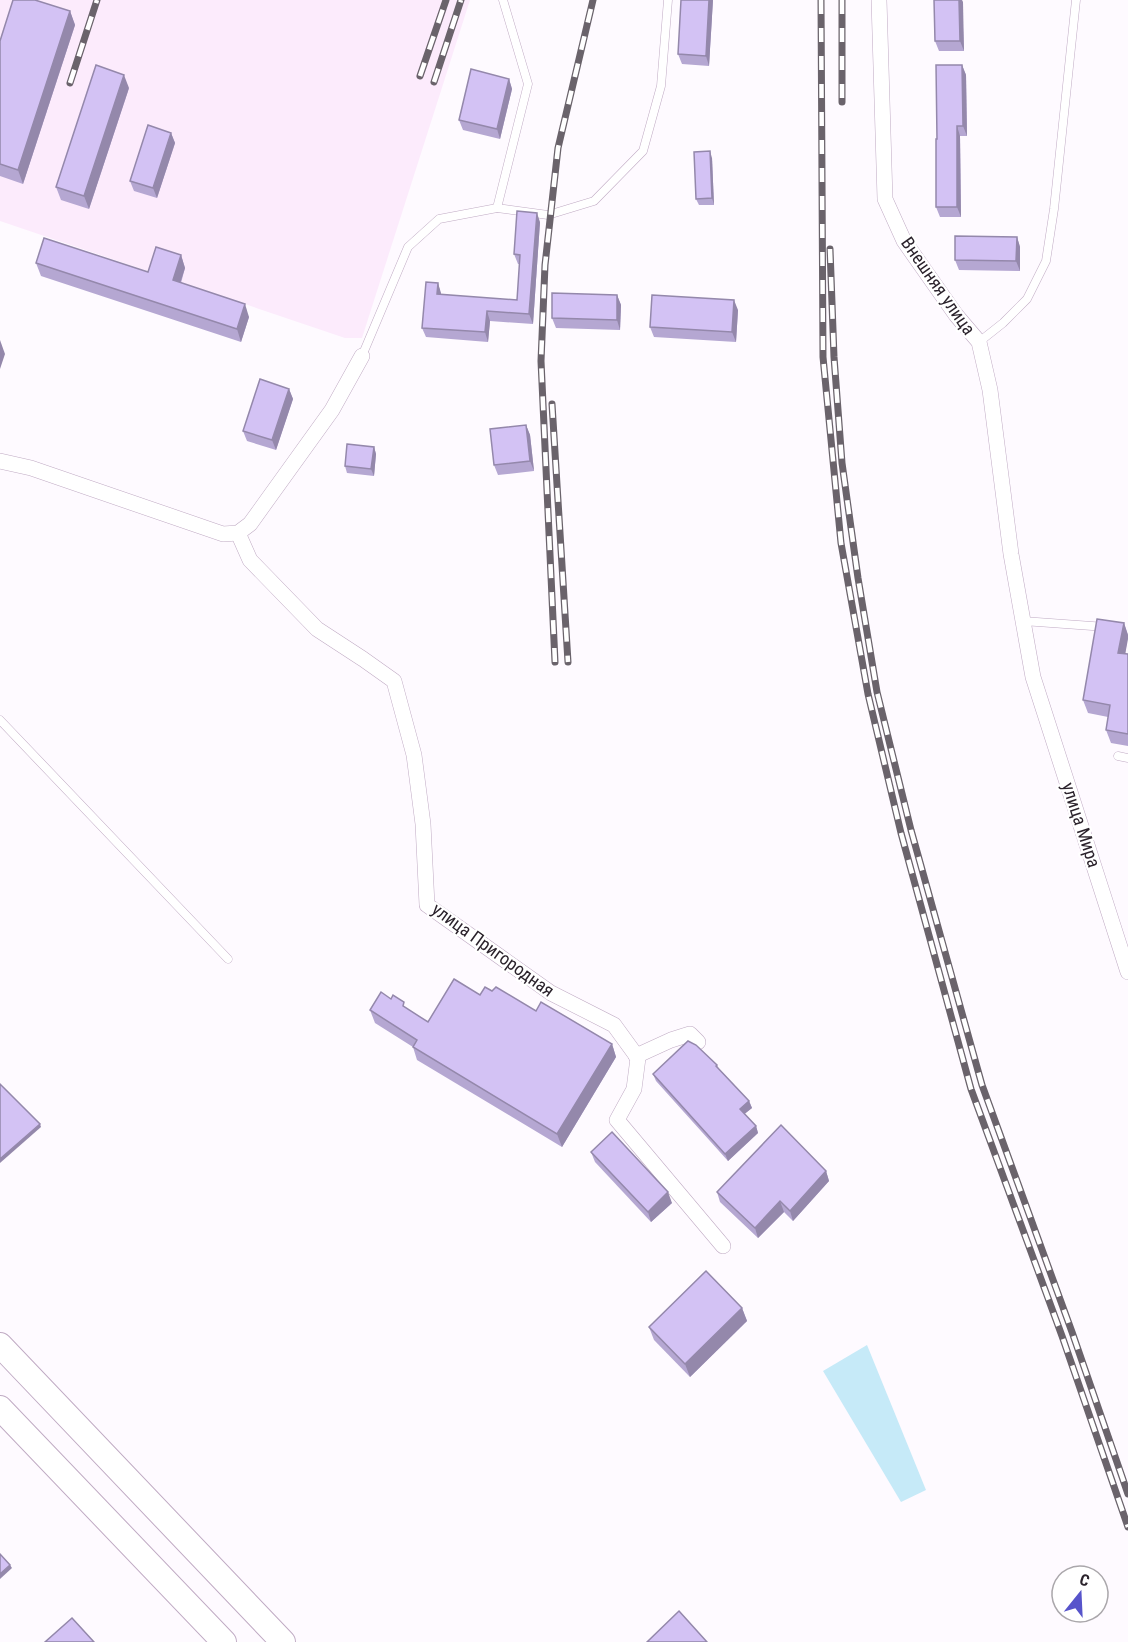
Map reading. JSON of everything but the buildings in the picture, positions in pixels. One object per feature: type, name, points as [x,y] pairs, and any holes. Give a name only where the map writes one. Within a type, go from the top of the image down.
[{"type":"main road","points":[[0,1345],[283,1642]]},
{"type":"main road","points":[[0,1408],[224,1642]]},
{"type":"street","name":"Внешняя улица","points":[[879,0],[885,199],[904,241],[956,315],[979,342],[990,390],[1011,554],[1033,677]]},
{"type":"street","points":[[0,461],[31,468],[223,534],[238,533],[250,524],[332,410],[362,356]]},
{"type":"street","name":"улица Пригородная","points":[[238,533],[250,560],[317,628],[394,681],[414,755],[423,824],[427,905],[551,993],[614,1025],[636,1056]]},
{"type":"street","name":"улица Мира","points":[[1033,677],[1128,972]]},
{"type":"street","points":[[698,1042],[690,1034],[636,1056],[638,1058],[634,1089],[617,1120],[723,1246]]},
{"type":"lane","points":[[497,208],[528,84],[503,0]]},
{"type":"lane","points":[[362,356],[408,247],[439,219],[497,208],[548,215],[594,201],[643,151],[661,86],[668,0]]},
{"type":"lane","points":[[979,342],[1004,323],[1027,299],[1046,261],[1054,209],[1076,0]]},
{"type":"lane","points":[[1023,621],[1115,627]]},
{"type":"lane","points":[[0,720],[228,959]]},
{"type":"lane","points":[[1118,756],[1128,758]]},
{"type":"shaded area","points":[[0,0],[470,0],[362,338],[345,338],[0,221]]},
{"type":"water","points":[[867,1345],[926,1490],[901,1502],[823,1371]]},
{"type":"railway","points":[[70,83],[97,0]]},
{"type":"railway","points":[[420,76],[446,0]]},
{"type":"railway","points":[[434,82],[461,0]]},
{"type":"railway","points":[[555,662],[541,361],[545,265],[558,148],[593,0]]},
{"type":"railway","points":[[821,0],[823,357],[841,543],[868,694],[901,833],[971,1089],[1062,1336],[1128,1527]]},
{"type":"railway","points":[[842,0],[842,102]]},
{"type":"railway","points":[[830,249],[834,357],[842,463],[877,692],[911,830],[982,1085],[1128,1494]]},
{"type":"railway","points":[[552,404],[568,662]]}]
